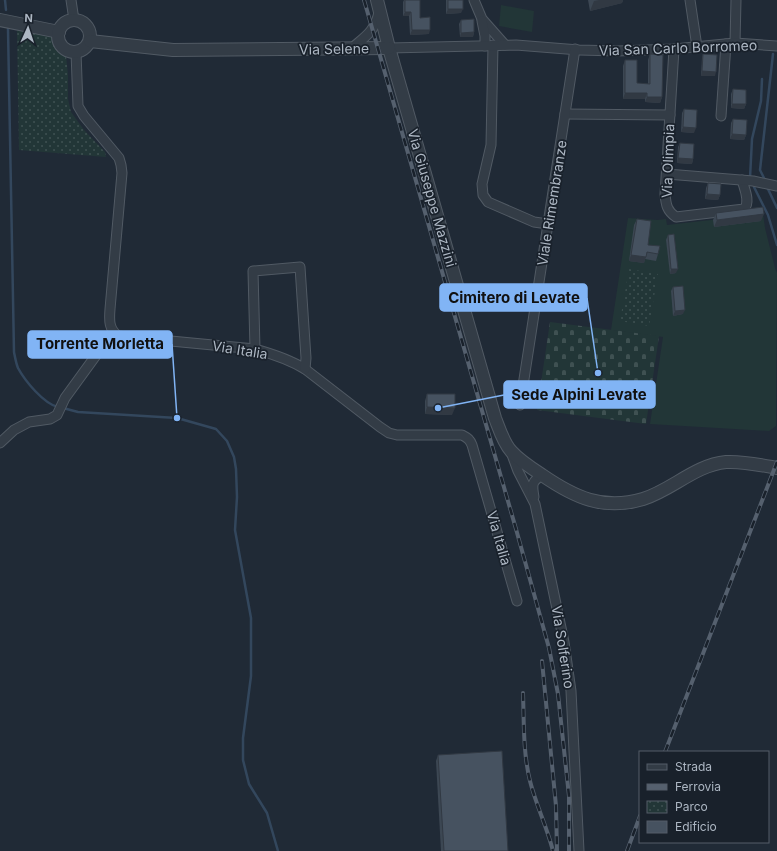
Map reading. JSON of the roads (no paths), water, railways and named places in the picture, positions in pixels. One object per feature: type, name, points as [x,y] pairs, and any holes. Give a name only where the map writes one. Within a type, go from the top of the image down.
[{"type":"street","points":[[71,0],[74,20]]},
{"type":"street","name":"Via Giuseppe Mazzini","points":[[377,0],[379,13],[495,418],[510,450]]},
{"type":"street","points":[[474,0],[482,19],[485,36],[489,46],[491,145],[482,184],[483,195],[488,202],[534,222],[548,224]]},
{"type":"street","points":[[690,0],[697,47]]},
{"type":"street","points":[[721,116],[736,0]]},
{"type":"street","points":[[352,48],[373,31],[377,23],[379,13]]},
{"type":"street","points":[[482,19],[505,45]]},
{"type":"street","points":[[0,20],[59,32]]},
{"type":"street","points":[[74,20],[84,23],[90,31],[90,41],[85,49],[76,52],[68,52],[62,47],[58,40],[59,32],[62,26],[67,22],[74,20]]},
{"type":"street","name":"Via Selene","points":[[90,41],[173,50],[389,48],[505,45],[577,50]]},
{"type":"street","name":"Via San Carlo Borromeo","points":[[577,50],[616,51],[674,49],[731,44],[777,46]]},
{"type":"street","name":"Via Olimpia","points":[[674,49],[666,204],[669,213],[676,217],[744,209],[747,207],[748,202],[742,180]]},
{"type":"street","name":"Viale Rimembranze","points":[[520,405],[565,114],[577,50]]},
{"type":"street","points":[[0,443],[14,430],[29,422],[50,419],[57,415],[65,398],[113,332],[109,323],[122,173],[121,165],[118,158],[84,116],[78,106],[76,52]]},
{"type":"street","points":[[565,114],[670,115]]},
{"type":"street","points":[[667,174],[753,181],[773,185]]},
{"type":"street","points":[[255,349],[253,271],[300,266],[306,358],[305,369]]},
{"type":"street","name":"Via Italia","points":[[113,332],[118,336],[255,349],[292,361],[305,369],[389,433],[398,435],[462,435],[470,440],[517,601]]},
{"type":"street","points":[[510,450],[529,466],[563,489],[579,497],[592,501],[624,502],[643,499],[656,494],[695,472],[725,462],[740,462],[777,468]]},
{"type":"street","name":"Via Solferino","points":[[510,450],[524,484],[535,504],[564,642],[571,691],[580,851]]},
{"type":"street","points":[[524,484],[524,475],[529,466]]},
{"type":"street","points":[[535,504],[532,486],[536,478],[543,476]]},
{"type":"waterway","points":[[5,0],[6,10]]},
{"type":"waterway","points":[[8,29],[14,352],[18,368],[25,379],[41,397],[58,407]]},
{"type":"waterway","points":[[765,180],[760,170],[773,54]]},
{"type":"waterway","points":[[750,178],[752,139],[761,101],[762,79]]},
{"type":"waterway","points":[[754,187],[768,215],[777,245]]},
{"type":"waterway","points":[[767,187],[777,208]]},
{"type":"waterway","points":[[63,408],[78,412],[177,418],[216,429],[227,441],[234,457],[236,469],[237,497],[235,530],[251,618],[251,676],[243,738],[243,760],[249,784],[267,813],[278,851]]},
{"type":"railway","points":[[364,0],[549,648],[558,694],[569,796],[569,851]]},
{"type":"railway","points":[[665,751],[777,462]]},
{"type":"railway","points":[[542,661],[556,806],[557,851]]},
{"type":"railway","points":[[523,693],[526,760],[532,790],[553,851]]},
{"type":"railway","points":[[627,851],[639,819]]},
{"type":"place","name":"Cimitero di Levate","points":[[598,373]]},
{"type":"place","name":"Sede Alpini Levate","points":[[438,408]]},
{"type":"place","name":"Torrente Morletta","points":[[177,418]]}]
